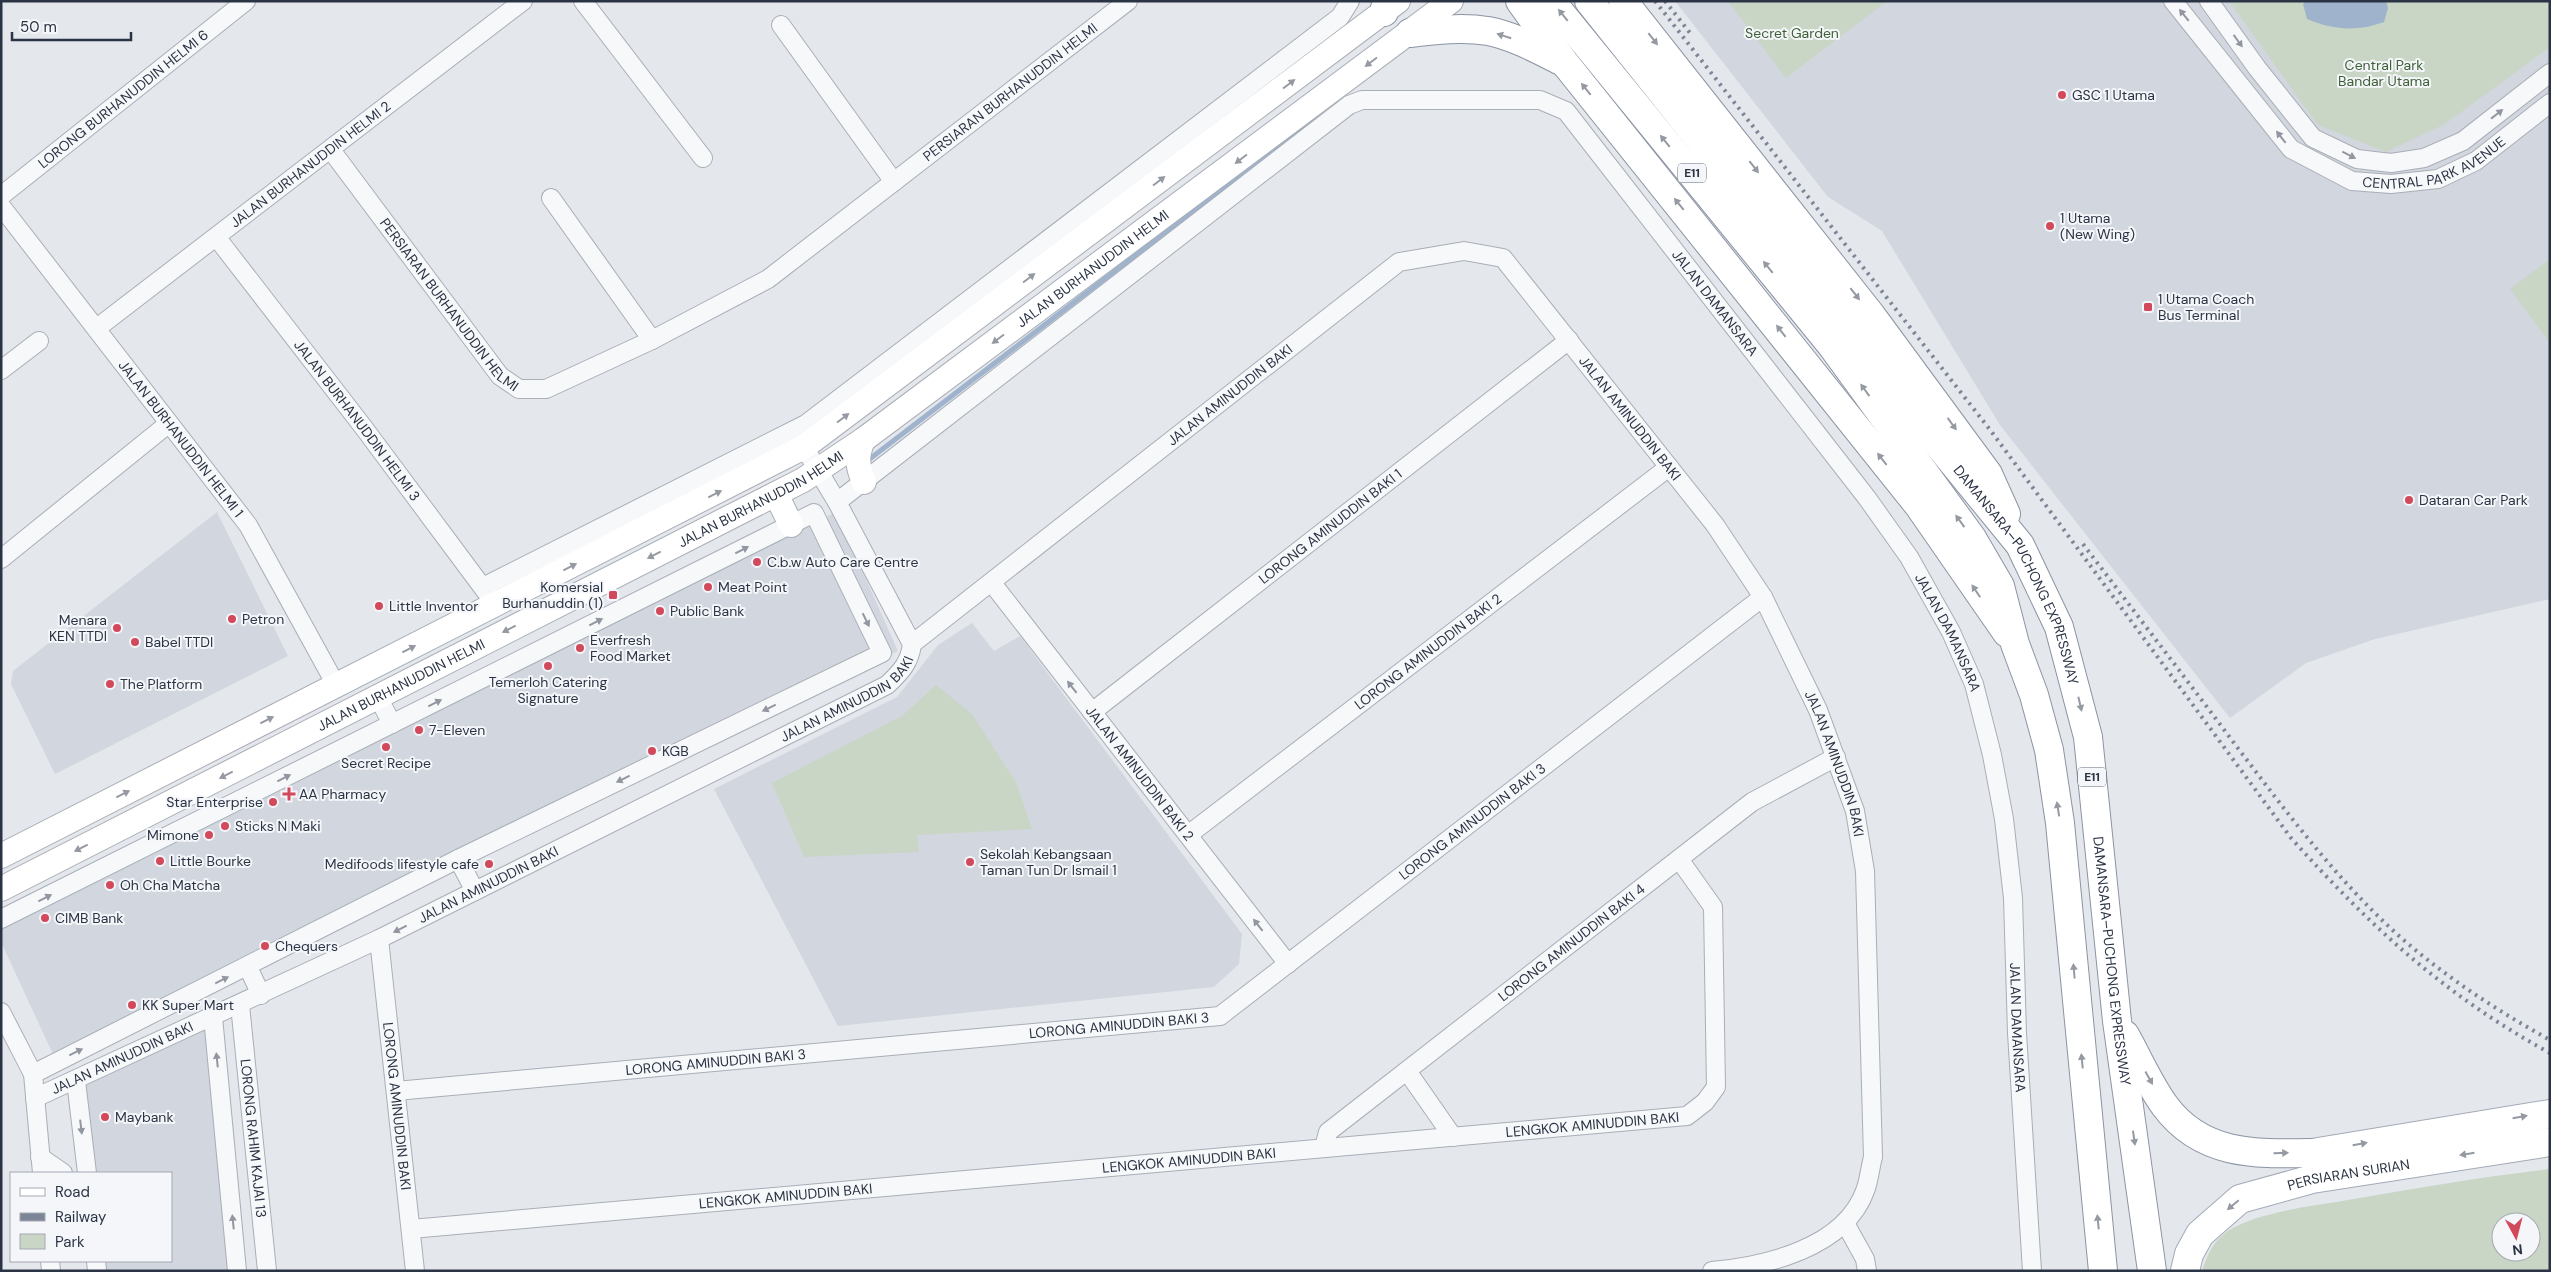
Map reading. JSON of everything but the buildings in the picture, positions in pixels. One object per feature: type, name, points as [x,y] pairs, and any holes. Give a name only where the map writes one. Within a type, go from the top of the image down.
[{"type":"main road","name":"JALAN BURHANUDDIN HELMI","points":[[1,889],[776,494],[817,471],[863,440],[1451,1]]},
{"type":"main road","name":"DAMANSARA–PUCHONG EXPRESSWAY","points":[[1589,1],[1843,339],[1972,538],[2000,586],[2015,644],[2034,695],[2049,750],[2060,824],[2103,1271]]},
{"type":"main road","points":[[1623,1],[1871,315],[1988,474],[2020,545]]},
{"type":"main road","name":"JALAN BURHANUDDIN HELMI","points":[[1,856],[336,685],[489,596],[804,447],[1390,5]]},
{"type":"main road","points":[[1533,6],[1564,62],[1919,506],[1981,598],[2015,644]]},
{"type":"main road","name":"DAMANSARA–PUCHONG EXPRESSWAY","points":[[1533,6],[1905,404],[2020,545],[2059,627],[2088,737],[2117,1021],[2152,1271]]},
{"type":"main road","points":[[1410,33],[1453,29],[1488,31],[1520,41],[1564,62]]},
{"type":"main road","points":[[863,440],[857,456],[858,467],[864,482]]},
{"type":"main road","points":[[776,494],[791,525]]},
{"type":"main road","name":"PERSIARAN SURIAN","points":[[2117,1021],[2165,1106],[2192,1133],[2222,1148],[2260,1154],[2312,1152],[2550,1114]]},
{"type":"main road","name":"PERSIARAN SURIAN","points":[[2185,1271],[2189,1254],[2200,1234],[2240,1199],[2312,1179],[2550,1142]]},
{"type":"street","name":"LORONG BURHANUDDIN HELMI 6","points":[[1,196],[246,1]]},
{"type":"street","name":"JALAN BURHANUDDIN HELMI 2","points":[[97,328],[217,238],[522,1]]},
{"type":"street","points":[[583,1],[703,158]]},
{"type":"street","name":"PERSIARAN BURHANUDDIN HELMI","points":[[331,150],[500,376],[519,389],[546,389],[652,340],[768,279],[1128,1]]},
{"type":"street","name":"JALAN BURHANUDDIN HELMI","points":[[489,596],[806,424],[1340,17],[1350,1]]},
{"type":"street","name":"CENTRAL PARK AVENUE","points":[[2173,1],[2291,149],[2352,181],[2391,184],[2438,178],[2476,161],[2550,103]]},
{"type":"street","name":"CENTRAL PARK AVENUE","points":[[2209,1],[2256,68],[2313,138],[2356,159],[2391,163],[2424,158],[2463,141],[2550,73]]},
{"type":"street","points":[[781,25],[894,182]]},
{"type":"street","name":"JALAN BURHANUDDIN HELMI","points":[[837,502],[1349,105],[1362,100],[1540,100],[1566,112]]},
{"type":"street","name":"JALAN DAMANSARA","points":[[1566,112],[1867,498],[1909,557],[1951,632],[1974,684],[1992,755],[2002,810],[2013,898],[2017,1033],[2032,1271]]},
{"type":"street","points":[[552,198],[652,340]]},
{"type":"street","name":"JALAN BURHANUDDIN HELMI 1","points":[[1,206],[248,526],[336,685]]},
{"type":"street","name":"JALAN BURHANUDDIN HELMI 3","points":[[217,238],[364,428],[489,596]]},
{"type":"street","name":"JALAN AMINUDDIN BAKI","points":[[35,1098],[76,1081],[379,939],[887,684],[902,670],[910,657],[912,644],[1398,262],[1464,251],[1503,258],[1715,525],[1763,597],[1814,701],[1836,757],[1854,811],[1865,871],[1873,1157],[1865,1192],[1845,1223]]},
{"type":"street","name":"LORONG AMINUDDIN BAKI 1","points":[[1092,712],[1569,340]]},
{"type":"street","points":[[1,370],[39,341]]},
{"type":"street","points":[[1,559],[168,424]]},
{"type":"street","points":[[804,447],[837,502],[912,644]]},
{"type":"street","name":"LORONG AMINUDDIN BAKI 2","points":[[1188,835],[1669,467]]},
{"type":"street","points":[[1,919],[814,513],[882,653],[458,859],[248,967],[33,1074]]},
{"type":"street","points":[[852,592],[876,579]]},
{"type":"street","name":"JALAN AMINUDDIN BAKI 2","points":[[992,583],[1288,964]]},
{"type":"street","name":"LORONG AMINUDDIN BAKI 3","points":[[396,1091],[1220,1016],[1763,597]]},
{"type":"street","points":[[378,697],[392,724]]},
{"type":"street","name":"LORONG AMINUDDIN BAKI 4","points":[[1324,1148],[1328,1132],[1752,802],[1836,757]]},
{"type":"street","points":[[458,859],[474,892]]},
{"type":"street","name":"LENGKOK AMINUDDIN BAKI","points":[[411,1229],[1687,1116],[1705,1102],[1716,1087],[1713,907],[1679,859]]},
{"type":"street","name":"LORONG AMINUDDIN BAKI","points":[[379,939],[416,1271]]},
{"type":"street","points":[[248,967],[261,995]]},
{"type":"street","name":"LORONG RAHIM KAJAI 13","points":[[240,1005],[267,1271]]},
{"type":"street","points":[[1,1012],[33,1074],[41,1165],[60,1172]]},
{"type":"street","name":"LORONG RAHIM KAJAI 13","points":[[213,1017],[237,1271]]},
{"type":"street","points":[[1406,1071],[1453,1136]]},
{"type":"street","points":[[76,1081],[87,1172]]},
{"type":"street","points":[[1722,1270],[1800,1252],[1845,1223],[1865,1259],[1866,1271]]},
{"type":"shaded area","points":[[1675,1],[2550,1],[2550,599],[2375,639],[2306,663],[2230,718],[2000,425],[1882,231],[1828,197]]},
{"type":"shaded area","points":[[217,512],[288,656],[55,774],[11,684],[13,671]]},
{"type":"shaded area","points":[[836,512],[898,651],[58,1065],[1,942],[1,927]]},
{"type":"shaded area","name":"Sekolah Kebangsaan Taman Tun Dr Ismail 1","points":[[972,623],[994,651],[1020,636],[1242,934],[1239,964],[1214,987],[838,1026],[714,789],[897,697],[938,645]]},
{"type":"shaded area","points":[[213,1017],[237,1271],[99,1271],[98,1262],[172,1262],[172,1172],[87,1172],[76,1081]]},
{"type":"green space","name":"Secret Garden","points":[[1728,1],[1887,1],[1786,78]]},
{"type":"green space","name":"Central Park Bandar Utama","points":[[2229,1],[2550,1],[2550,47],[2445,124],[2386,152],[2318,125]]},
{"type":"green space","points":[[2550,259],[2550,343],[2510,289]]},
{"type":"green space","points":[[936,685],[971,713],[1016,782],[1032,829],[917,835],[919,852],[804,857],[772,783],[902,716]]},
{"type":"green space","points":[[2550,1169],[2550,1271],[2202,1271],[2208,1254],[2218,1239],[2228,1231],[2253,1219],[2299,1208]]},
{"type":"water","points":[[2306,1],[2386,1],[2388,8],[2384,22],[2364,27],[2345,28],[2326,26],[2307,19],[2303,4]]},
{"type":"waterway","points":[[867,461],[1317,116]]},
{"type":"railway","points":[[1655,1],[1991,431],[2291,838],[2350,901],[2411,957],[2476,1007],[2550,1053]]},
{"type":"railway","points":[[1665,1],[1690,33]]},
{"type":"railway","points":[[2083,544],[2292,818],[2353,890],[2398,935],[2452,978],[2510,1017],[2550,1040]]},
{"type":"place","name":"GSC 1 Utama","points":[[2062,95]]},
{"type":"place","name":"1 Utama (New Wing)","points":[[2050,226]]},
{"type":"place","name":"1 Utama Coach Bus Terminal","points":[[2148,307]]},
{"type":"place","name":"Dataran Car Park","points":[[2409,500]]},
{"type":"place","name":"C.b.w Auto Care Centre","points":[[757,562]]},
{"type":"place","name":"Meat Point","points":[[708,587]]},
{"type":"place","name":"Komersial Burhanuddin (1)","points":[[613,595]]},
{"type":"place","name":"Little Inventor","points":[[379,606]]},
{"type":"place","name":"Public Bank","points":[[660,611]]},
{"type":"place","name":"Petron","points":[[232,619]]},
{"type":"place","name":"Menara KEN TTDI","points":[[117,628]]},
{"type":"place","name":"Babel TTDI","points":[[135,642]]},
{"type":"place","name":"Everfresh Food Market","points":[[580,648]]},
{"type":"place","name":"Temerloh Catering Signature","points":[[548,666]]},
{"type":"place","name":"The Platform","points":[[110,684]]},
{"type":"place","name":"7-Eleven","points":[[419,730]]},
{"type":"place","name":"Secret Recipe","points":[[386,747]]},
{"type":"place","name":"KGB","points":[[652,751]]},
{"type":"place","name":"AA Pharmacy","points":[[289,794]]},
{"type":"place","name":"Star Enterprise","points":[[273,802]]},
{"type":"place","name":"Sticks N Maki","points":[[225,826]]},
{"type":"place","name":"Mimone","points":[[209,835]]},
{"type":"place","name":"Little Bourke","points":[[160,861]]},
{"type":"place","name":"Sekolah Kebangsaan Taman Tun Dr Ismail 1","points":[[970,862]]},
{"type":"place","name":"Medifoods lifestyle cafe","points":[[489,864]]},
{"type":"place","name":"Oh Cha Matcha","points":[[110,885]]},
{"type":"place","name":"CIMB Bank","points":[[45,918]]},
{"type":"place","name":"Chequers","points":[[265,946]]},
{"type":"place","name":"KK Super Mart","points":[[132,1005]]},
{"type":"place","name":"Maybank","points":[[105,1117]]}]
